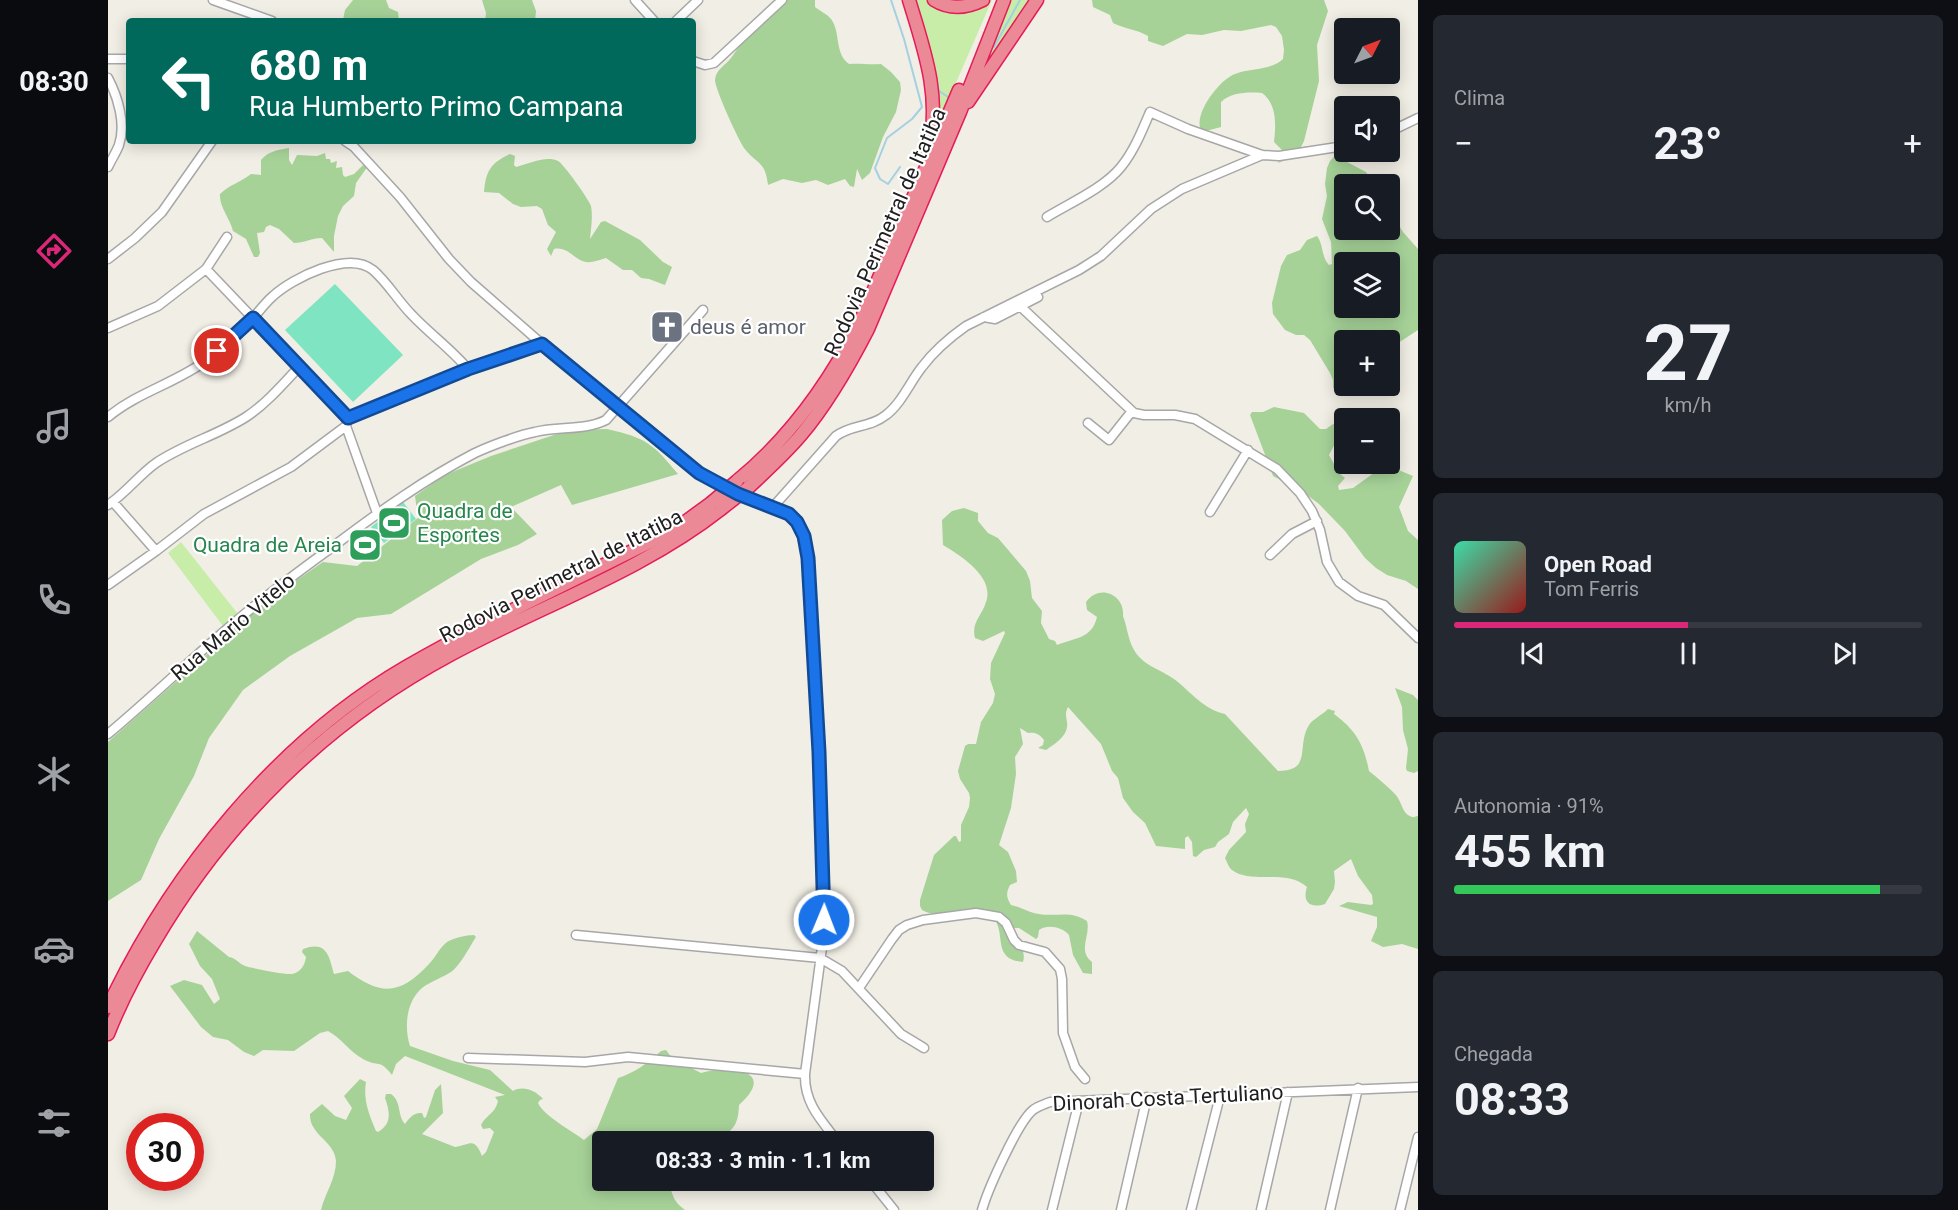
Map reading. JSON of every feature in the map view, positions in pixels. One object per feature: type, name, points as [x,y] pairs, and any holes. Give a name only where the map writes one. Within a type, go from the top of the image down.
[{"type":"highway","points":[[909,0],[929,67],[933,96],[932,131],[924,172]]},
{"type":"highway","points":[[934,0],[945,5],[959,7],[983,0]]},
{"type":"highway","name":"Rodovia Perimetral de Itatiba","points":[[742,484],[810,405],[860,322],[997,0]]},
{"type":"highway","name":"Rodovia Perimetral de Itatiba","points":[[108,1034],[140,967],[198,873],[263,796],[325,738],[362,709],[451,654],[677,542],[716,506],[800,436],[833,392],[873,319],[1005,0]]},
{"type":"highway","points":[[960,112],[1037,0]]},
{"type":"highway","name":"Rodovia Perimetral de Itatiba","points":[[108,1007],[154,922],[187,872],[251,794],[281,763],[316,733],[356,701],[405,668],[716,506]]},
{"type":"street","points":[[213,0],[264,18]]},
{"type":"street","points":[[634,0],[651,18]]},
{"type":"street","points":[[679,18],[698,0]]},
{"type":"street","points":[[696,62],[705,65],[714,63],[782,0]]},
{"type":"street","points":[[108,59],[126,59]]},
{"type":"street","points":[[108,78],[115,92],[120,112],[120,129],[119,144],[108,167]]},
{"type":"street","points":[[1047,217],[1092,190],[1121,168],[1136,144],[1150,112],[1188,129],[1262,154],[1279,156],[1334,148]]},
{"type":"street","points":[[1400,127],[1418,118]]},
{"type":"street","points":[[108,259],[135,238],[162,212],[210,144]]},
{"type":"street","points":[[350,144],[400,197],[449,259],[471,282],[542,344],[699,473],[738,494],[789,514],[797,522],[804,536],[808,558],[825,900],[805,1074],[807,1097],[813,1110],[829,1131]]},
{"type":"street","points":[[773,507],[836,436],[845,429],[866,425],[887,415],[936,350],[950,337],[1101,256],[1151,209],[1182,189],[1262,154]]},
{"type":"street","points":[[108,328],[158,306],[206,269],[227,237]]},
{"type":"street","points":[[108,417],[121,406],[205,361],[229,342],[273,296],[305,275],[346,263],[365,265],[374,271],[410,314],[454,353],[468,369]]},
{"type":"street","points":[[206,269],[299,367],[347,422],[377,513]]},
{"type":"street","points":[[984,317],[995,319],[1045,293],[1051,284]]},
{"type":"street","points":[[1020,306],[1132,411],[1144,415],[1175,415],[1195,419],[1277,469],[1293,484],[1317,521],[1327,562],[1339,582],[1358,596],[1384,605],[1418,638]]},
{"type":"street","name":"Rua Mario Vitelo","points":[[108,734],[154,696],[234,622],[377,513],[431,477],[478,452],[535,432],[596,425],[606,420],[703,310]]},
{"type":"street","points":[[108,585],[204,514],[291,467],[347,422],[468,369],[542,344]]},
{"type":"street","points":[[156,551],[111,504],[154,465],[173,453],[210,438],[248,416],[299,367]]},
{"type":"street","points":[[1088,423],[1109,440],[1132,411]]},
{"type":"street","points":[[1210,512],[1248,450]]},
{"type":"street","points":[[1270,555],[1292,534],[1317,521]]},
{"type":"street","points":[[859,988],[892,939],[899,930],[907,925],[923,920],[976,913],[999,917],[1006,923],[1014,940],[1020,945],[1045,952],[1060,969],[1063,1033],[1075,1067],[1085,1079]]},
{"type":"street","points":[[576,935],[820,958],[842,971],[901,1034],[924,1048]]},
{"type":"street","points":[[468,1058],[585,1062],[627,1057],[805,1074]]},
{"type":"street","name":"Dinorah Costa Tertuliano","points":[[982,1210],[1023,1121],[1034,1109],[1050,1102],[1418,1087]]},
{"type":"street","points":[[1330,1210],[1359,1088]]},
{"type":"street","points":[[1261,1210],[1287,1092]]},
{"type":"street","points":[[1191,1210],[1220,1096]]},
{"type":"street","points":[[1121,1210],[1147,1097]]},
{"type":"street","points":[[1052,1210],[1078,1101]]},
{"type":"street","points":[[1400,1210],[1418,1137]]},
{"type":"street","points":[[879,1191],[894,1210]]},
{"type":"green space","points":[[353,0],[386,0],[389,8],[398,12],[399,18],[343,18],[345,10]]},
{"type":"green space","points":[[482,0],[532,0],[536,11],[535,18],[485,18]]},
{"type":"green space","points":[[785,0],[815,0],[815,7],[829,17],[834,24],[841,54],[849,64],[881,64],[900,82],[901,90],[896,112],[883,137],[870,173],[862,180],[857,169],[854,187],[850,186],[845,179],[828,185],[816,180],[802,183],[783,179],[768,185],[763,167],[741,143],[719,93],[715,80],[719,70],[764,19]]},
{"type":"green space","points":[[912,0],[926,0],[932,5],[981,6],[992,0],[938,124]]},
{"type":"green space","points":[[1008,0],[1033,0],[994,56],[974,79]]},
{"type":"green space","points":[[1092,0],[1324,0],[1328,11],[1317,45],[1319,81],[1304,141],[1299,151],[1293,157],[1278,163],[1284,152],[1274,142],[1273,109],[1262,93],[1235,94],[1225,99],[1221,102],[1221,127],[1201,130],[1201,115],[1204,107],[1222,83],[1235,74],[1272,66],[1283,59],[1282,36],[1276,27],[1271,25],[1241,31],[1224,30],[1202,35],[1187,34],[1163,46],[1148,41],[1148,36],[1144,34],[1113,23],[1110,15],[1093,7]]},
{"type":"green space","points":[[289,148],[289,160],[292,165],[297,155],[317,156],[325,153],[326,159],[330,159],[331,163],[337,161],[336,168],[342,167],[345,177],[354,174],[363,165],[368,166],[356,183],[354,196],[343,206],[338,216],[334,252],[322,238],[294,243],[279,229],[270,225],[264,232],[257,233],[260,253],[258,257],[254,257],[246,239],[233,231],[221,203],[220,194],[251,174],[261,175],[261,160],[264,157],[274,151]]},
{"type":"green space","points":[[510,154],[515,156],[514,165],[516,167],[548,159],[561,163],[591,206],[590,239],[601,222],[605,221],[640,240],[663,262],[672,267],[665,285],[641,278],[632,270],[623,270],[606,258],[586,262],[563,249],[554,249],[551,256],[547,249],[556,232],[548,225],[542,209],[537,206],[521,207],[499,193],[484,192],[486,178],[491,168]]},
{"type":"green space","points":[[1334,157],[1334,162],[1347,162],[1367,174],[1334,174],[1334,240],[1400,240],[1400,227],[1418,249],[1418,330],[1400,342],[1400,330],[1334,330],[1334,389],[1330,373],[1310,340],[1304,335],[1296,335],[1285,330],[1273,314],[1272,303],[1281,266],[1287,255],[1300,250],[1307,240],[1317,236],[1326,262],[1329,265],[1332,264],[1331,242],[1322,219],[1327,196],[1325,184],[1327,168]]},
{"type":"green space","points":[[335,284],[403,355],[353,402],[285,330]]},
{"type":"green space","points":[[1274,407],[1304,413],[1320,429],[1326,429],[1334,424],[1334,446],[1329,455],[1334,464],[1334,474],[1340,474],[1345,478],[1338,486],[1339,490],[1353,488],[1372,474],[1400,474],[1401,471],[1413,476],[1399,507],[1408,531],[1418,540],[1418,589],[1376,568],[1319,504],[1303,492],[1273,476],[1250,415],[1252,412],[1263,412]]},
{"type":"green space","points":[[607,429],[640,439],[648,444],[678,474],[572,505],[561,485],[511,507],[537,534],[518,545],[481,559],[391,614],[357,618],[290,656],[243,690],[209,738],[194,776],[159,839],[141,880],[108,901],[108,742],[268,600],[323,562],[357,566],[418,518],[415,496],[445,475],[491,456],[569,430]]},
{"type":"green space","name":"Quadra de Esportes","points":[[403,502],[416,519],[384,543],[371,527]]},
{"type":"green space","points":[[964,508],[978,513],[978,521],[988,533],[998,538],[1026,571],[1032,598],[1042,611],[1041,623],[1049,639],[1055,641],[1057,645],[1087,634],[1095,624],[1097,617],[1087,610],[1086,602],[1098,593],[1116,597],[1123,609],[1131,644],[1136,654],[1174,679],[1210,709],[1225,714],[1278,771],[1296,767],[1302,756],[1305,733],[1309,725],[1328,709],[1335,711],[1334,714],[1358,739],[1365,753],[1369,771],[1395,794],[1408,815],[1418,816],[1418,949],[1402,944],[1383,947],[1371,941],[1377,927],[1377,917],[1339,906],[1348,902],[1373,904],[1372,895],[1358,876],[1351,859],[1334,871],[1334,889],[1325,904],[1315,906],[1308,903],[1307,887],[1299,881],[1279,877],[1249,876],[1232,870],[1225,858],[1229,850],[1246,832],[1245,824],[1249,814],[1246,808],[1233,822],[1229,834],[1215,847],[1204,850],[1196,857],[1193,856],[1192,842],[1188,836],[1185,838],[1185,849],[1156,846],[1145,823],[1123,798],[1118,778],[1112,771],[1101,744],[1068,707],[1066,731],[1046,750],[1038,748],[1043,745],[1044,740],[1041,736],[1028,733],[1020,728],[1023,744],[1015,757],[1016,774],[1011,808],[999,845],[1008,852],[1016,871],[1017,882],[1010,885],[1007,893],[1011,905],[1035,913],[1069,915],[1087,921],[1085,953],[1092,962],[1092,974],[1083,973],[1073,955],[1069,935],[1059,928],[1043,928],[1039,930],[1036,939],[1019,928],[1014,928],[1022,949],[1023,962],[1012,960],[1006,955],[1002,949],[998,925],[994,918],[986,912],[970,909],[938,914],[922,910],[920,900],[934,855],[954,836],[959,842],[961,841],[961,825],[969,807],[970,798],[958,771],[965,746],[976,744],[981,722],[993,703],[995,694],[990,679],[991,663],[1005,633],[1004,631],[983,641],[975,638],[974,628],[986,602],[986,584],[975,568],[943,545],[942,520],[952,511]]},
{"type":"green space","name":"Quadra de Areia","points":[[369,529],[381,545],[360,561],[349,545]]},
{"type":"green space","points":[[181,542],[238,614],[223,626],[168,553]]},
{"type":"green space","points":[[1395,688],[1413,695],[1418,700],[1418,771],[1414,773],[1407,771],[1406,768],[1408,749],[1403,730],[1402,707]]},
{"type":"green space","points":[[197,931],[229,957],[245,966],[292,974],[300,970],[305,963],[306,957],[302,952],[303,949],[322,948],[326,951],[334,974],[348,971],[371,985],[391,989],[419,974],[447,942],[474,935],[476,937],[454,969],[422,988],[413,1000],[407,1023],[410,1046],[453,1061],[490,1070],[513,1091],[525,1089],[533,1091],[543,1099],[538,1103],[546,1113],[584,1140],[592,1133],[592,1191],[671,1191],[676,1202],[685,1210],[321,1210],[334,1174],[336,1161],[335,1154],[314,1127],[310,1114],[322,1104],[335,1116],[346,1120],[352,1108],[344,1096],[360,1079],[366,1082],[367,1107],[378,1132],[386,1125],[389,1117],[386,1094],[391,1094],[397,1101],[405,1124],[417,1113],[422,1113],[424,1118],[426,1117],[435,1090],[441,1084],[443,1113],[422,1134],[455,1147],[474,1144],[482,1156],[494,1132],[490,1128],[483,1129],[481,1125],[497,1105],[498,1101],[495,1097],[505,1095],[405,1056],[396,1064],[392,1075],[381,1065],[368,1062],[358,1056],[328,1031],[320,1033],[294,1051],[263,1050],[254,1056],[244,1052],[228,1040],[213,1037],[201,1027],[170,986],[184,980],[202,985],[214,1004],[220,999],[212,979],[200,966],[189,944]]},
{"type":"green space","points":[[666,1050],[672,1058],[701,1073],[735,1070],[752,1077],[754,1084],[750,1093],[739,1105],[738,1118],[730,1131],[595,1131],[618,1078],[641,1067],[661,1051]]},
{"type":"waterway","points":[[891,0],[922,107],[912,119],[887,138],[875,168],[880,179],[888,184],[900,167]]},
{"type":"waterway","points":[[994,47],[1020,0]]},
{"type":"waterway","points":[[937,84],[939,91],[948,97]]},
{"type":"place","name":"deus é amor","points":[[667,327]]},
{"type":"place","name":"Quadra de Esportes","points":[[394,523]]},
{"type":"place","name":"Quadra de Areia","points":[[365,545]]},
{"type":"route","points":[[217,351],[253,318],[348,418],[468,369],[542,344],[699,473],[738,494],[789,514],[797,522],[804,536],[808,558],[819,752],[824,920]]}]
